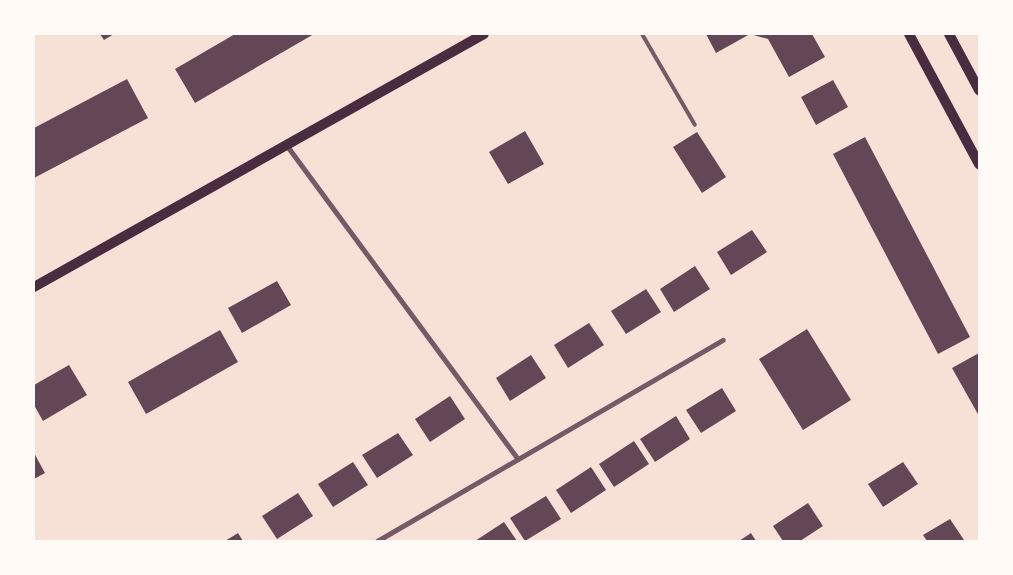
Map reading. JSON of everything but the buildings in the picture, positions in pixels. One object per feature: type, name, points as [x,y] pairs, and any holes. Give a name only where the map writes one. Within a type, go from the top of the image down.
[{"type":"main road","points":[[34,287],[484,34]]},
{"type":"main road","points":[[909,34],[979,164]]},
{"type":"main road","points":[[949,34],[979,90]]},
{"type":"street","points":[[287,146],[518,458]]},
{"type":"street","points":[[377,541],[723,340]]},
{"type":"lane","points":[[642,34],[695,125]]}]
